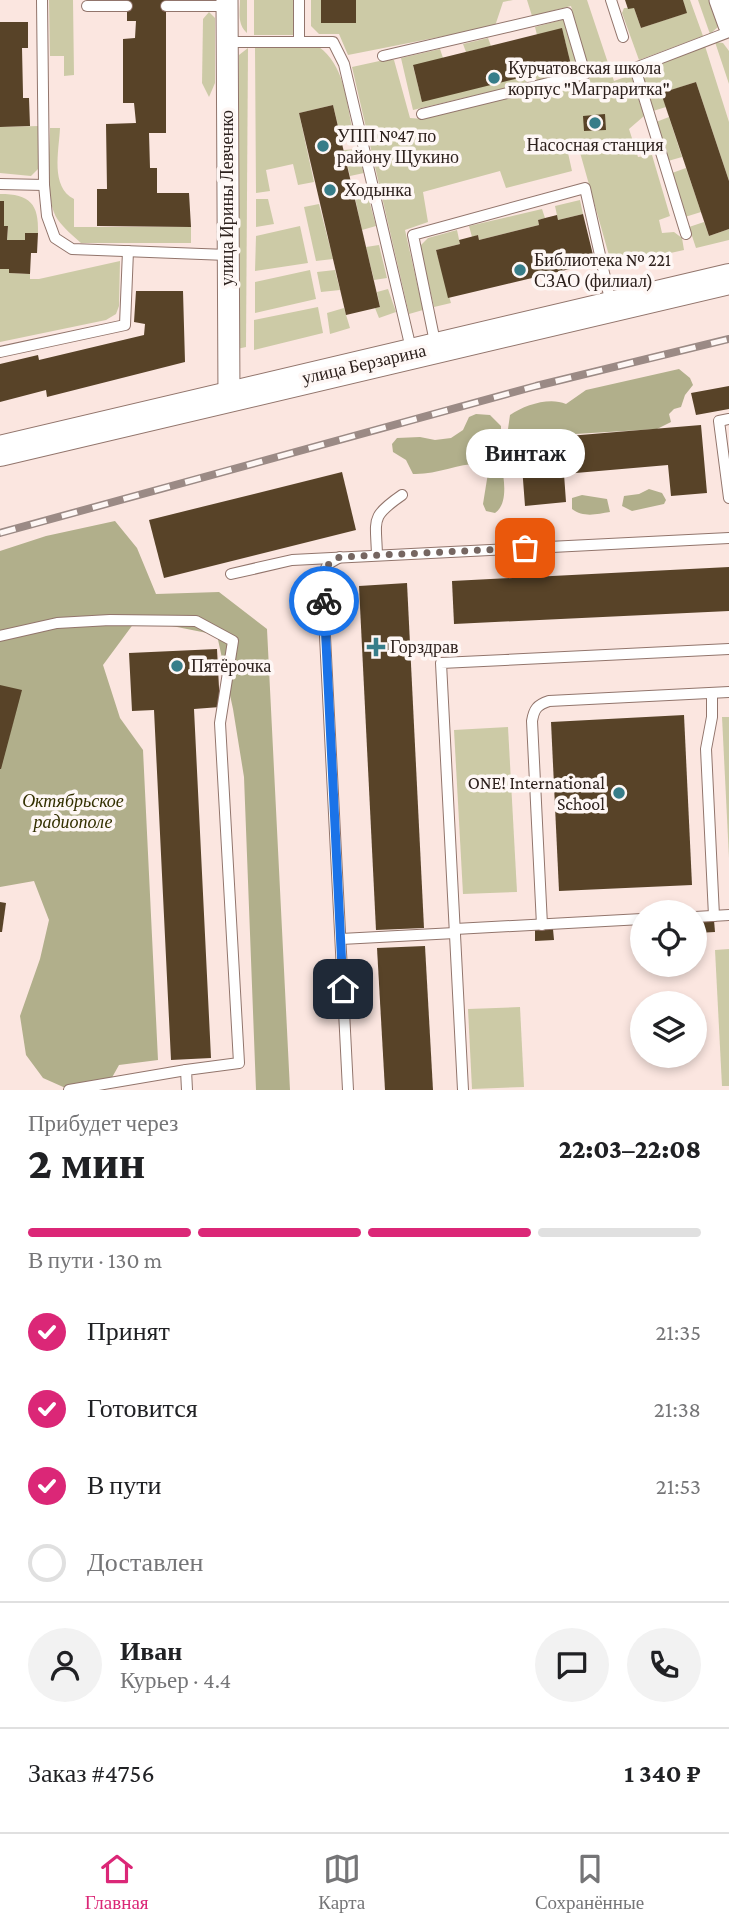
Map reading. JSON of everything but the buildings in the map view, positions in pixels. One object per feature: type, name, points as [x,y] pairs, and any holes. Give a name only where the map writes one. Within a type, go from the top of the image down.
[{"type":"street","points":[[720,0],[729,25]]},
{"type":"street","name":"улица Ирины Левченко","points":[[226,3],[229,395]]},
{"type":"street","name":"улица Берзарина","points":[[0,451],[729,279]]},
{"type":"lane","points":[[42,0],[44,185],[47,216],[55,239],[72,249],[228,255]]},
{"type":"lane","points":[[299,0],[299,41]]},
{"type":"lane","points":[[611,0],[623,37]]},
{"type":"lane","points":[[166,6],[226,3]]},
{"type":"lane","points":[[88,6],[127,6]]},
{"type":"lane","points":[[383,56],[567,13],[584,74],[422,114]]},
{"type":"lane","points":[[686,234],[635,68],[729,32]]},
{"type":"lane","points":[[227,42],[333,42],[344,64],[424,350]]},
{"type":"lane","points":[[0,184],[44,185]]},
{"type":"lane","points":[[424,350],[413,235],[584,188],[612,306]]},
{"type":"lane","points":[[0,352],[125,324],[128,251]]},
{"type":"lane","points":[[729,419],[719,421],[729,498]]},
{"type":"lane","points":[[377,555],[376,518],[384,508],[402,495]]},
{"type":"lane","points":[[231,574],[292,560],[729,538]]},
{"type":"lane","points":[[340,557],[328,564],[322,578],[348,1090]]},
{"type":"lane","points":[[0,636],[57,623],[110,620],[196,621],[233,641],[220,723],[239,1063],[69,1090]]},
{"type":"lane","points":[[463,1090],[441,663],[729,649]]},
{"type":"lane","points":[[542,925],[533,711],[538,705],[549,701],[729,692]]},
{"type":"lane","points":[[712,693],[713,712],[706,749],[714,916]]},
{"type":"lane","points":[[707,916],[729,915]]},
{"type":"lane","points":[[341,939],[630,920]]},
{"type":"lane","points":[[186,1070],[187,1090]]},
{"type":"shaded area","points":[[49,0],[73,0],[74,75],[64,76],[64,56],[50,56]]},
{"type":"shaded area","points":[[240,0],[247,0],[247,33],[240,22]]},
{"type":"shaded area","points":[[254,0],[294,0],[294,35],[254,35]]},
{"type":"shaded area","points":[[311,0],[321,0],[356,23],[356,0],[513,0],[503,2],[495,26],[348,55],[339,34],[319,34],[311,26]]},
{"type":"shaded area","points":[[527,0],[587,0],[614,81],[631,75],[644,116],[629,129],[638,157],[652,155],[670,216],[659,220],[662,233],[674,232],[682,238],[684,250],[612,266],[579,149],[568,153],[572,171],[506,188],[500,171],[423,192],[428,222],[405,230],[423,310],[409,314],[352,67],[394,60],[410,118],[423,119],[590,78],[571,6],[532,16]]},
{"type":"shaded area","points":[[683,0],[690,0],[703,36],[639,60],[622,13],[624,8],[634,8],[641,28],[686,13]]},
{"type":"shaded area","points":[[698,0],[709,0],[718,27],[710,34]]},
{"type":"shaded area","points":[[209,12],[215,18],[215,83],[209,97],[202,83],[203,19]]},
{"type":"shaded area","points":[[565,19],[580,70],[537,81],[535,74],[571,65],[562,29],[537,35],[535,27]]},
{"type":"shaded area","points":[[488,38],[491,46],[466,52],[463,44]]},
{"type":"shaded area","points":[[715,42],[723,43],[729,51],[729,84]]},
{"type":"shaded area","points":[[705,46],[729,122],[729,181],[696,82],[662,93],[666,107],[653,111],[641,72]]},
{"type":"shaded area","points":[[319,47],[334,63],[339,73],[352,127],[339,130],[333,105],[299,113],[314,182],[298,185],[293,164],[266,170],[270,191],[256,193],[255,48]]},
{"type":"shaded area","points":[[248,48],[246,347],[237,349],[239,55]]},
{"type":"shaded area","points":[[440,49],[443,58],[413,66],[422,101],[525,76],[527,83],[413,110],[401,58]]},
{"type":"shaded area","points":[[669,117],[682,157],[668,161],[656,122]]},
{"type":"shaded area","points":[[39,126],[39,168],[31,176],[0,173],[0,127]]},
{"type":"shaded area","points":[[50,128],[60,128],[59,177],[66,193],[74,199],[74,227],[191,227],[191,243],[81,243],[60,223],[51,201]]},
{"type":"shaded area","points":[[356,149],[364,173],[350,176],[344,150]]},
{"type":"shaded area","points":[[686,168],[701,212],[685,217],[672,173]]},
{"type":"shaded area","points":[[0,194],[19,196],[31,203],[37,215],[38,233],[25,240],[7,240],[8,226],[4,226],[4,202],[0,201]]},
{"type":"shaded area","points":[[368,196],[376,226],[362,230],[355,198]]},
{"type":"shaded area","points":[[256,199],[268,199],[274,224],[256,227]]},
{"type":"shaded area","points":[[580,200],[583,214],[558,220],[555,206]]},
{"type":"shaded area","points":[[319,204],[333,259],[316,261],[304,207]]},
{"type":"shaded area","points":[[542,209],[545,218],[538,220],[539,225],[479,240],[478,235],[472,237],[469,226]]},
{"type":"shaded area","points":[[704,222],[709,236],[729,229],[729,240],[696,248],[689,227]]},
{"type":"shaded area","points":[[300,226],[308,263],[255,271],[256,236]]},
{"type":"shaded area","points":[[457,230],[460,244],[436,250],[451,303],[434,307],[420,246],[428,238]]},
{"type":"shaded area","points":[[379,245],[387,278],[374,280],[366,247]]},
{"type":"shaded area","points":[[120,261],[119,306],[116,314],[106,320],[0,342],[0,269],[9,269],[9,273],[30,274],[30,279],[39,279]]},
{"type":"shaded area","points":[[310,270],[316,299],[255,313],[255,282]]},
{"type":"shaded area","points":[[335,270],[340,290],[321,292],[317,272]]},
{"type":"shaded area","points":[[388,289],[396,312],[379,318],[375,308],[380,307],[377,292]]},
{"type":"shaded area","points":[[318,307],[323,333],[254,350],[254,320]]},
{"type":"shaded area","points":[[344,308],[350,328],[330,334],[327,313]]},
{"type":"shaded area","points":[[722,717],[729,717],[729,858]]},
{"type":"shaded area","points":[[508,727],[517,892],[463,894],[454,730]]},
{"type":"shaded area","points":[[729,949],[729,1086],[722,1086],[715,950]]},
{"type":"shaded area","points":[[520,1007],[524,1087],[472,1089],[468,1009]]},
{"type":"green space","points":[[679,369],[690,378],[693,385],[685,395],[681,407],[669,414],[671,422],[657,429],[526,437],[512,436],[508,429],[510,415],[530,405],[552,401],[566,404],[586,390]]},
{"type":"green space","points":[[476,414],[490,415],[501,426],[501,434],[496,440],[504,490],[500,507],[495,513],[486,511],[483,504],[488,473],[484,464],[413,474],[406,460],[393,452],[392,444],[397,438],[451,438],[463,430],[469,417]]},
{"type":"green space","points":[[649,489],[662,493],[666,500],[664,504],[632,511],[622,506],[624,496],[639,494]]},
{"type":"green space","points":[[582,495],[607,499],[610,512],[586,514],[572,509],[572,498]]},
{"type":"green space","name":"Октябрьское радиополе","points":[[115,521],[137,548],[156,594],[219,592],[267,629],[290,1090],[256,1090],[244,777],[217,635],[137,619],[103,665],[120,718],[143,750],[158,1060],[119,1065],[105,1090],[70,1090],[43,1078],[26,1055],[20,1016],[40,959],[49,920],[34,881],[0,887],[0,551],[46,536]]},
{"type":"railway","points":[[0,533],[536,386],[729,339]]},
{"type":"way so far","points":[[324,601],[324,570],[328,564],[340,557],[525,548]]},
{"type":"place","name":"Курчатовская школа корпус \"Маграритка\"","points":[[494,78]]},
{"type":"place","name":"Насосная станция","points":[[595,123]]},
{"type":"place","name":"УПП №47 по району Щукино","points":[[323,146]]},
{"type":"place","name":"Ходынка","points":[[330,190]]},
{"type":"place","name":"Библиотека № 221 СЗАО (филиал)","points":[[520,270]]},
{"type":"place","name":"Винтаж","points":[[525,548]]},
{"type":"place","name":"Горздрав","points":[[376,647]]},
{"type":"place","name":"Пятёрочка","points":[[177,666]]},
{"type":"place","name":"ONE! International School","points":[[619,793]]},
{"type":"route","points":[[324,601],[343,989]]}]
